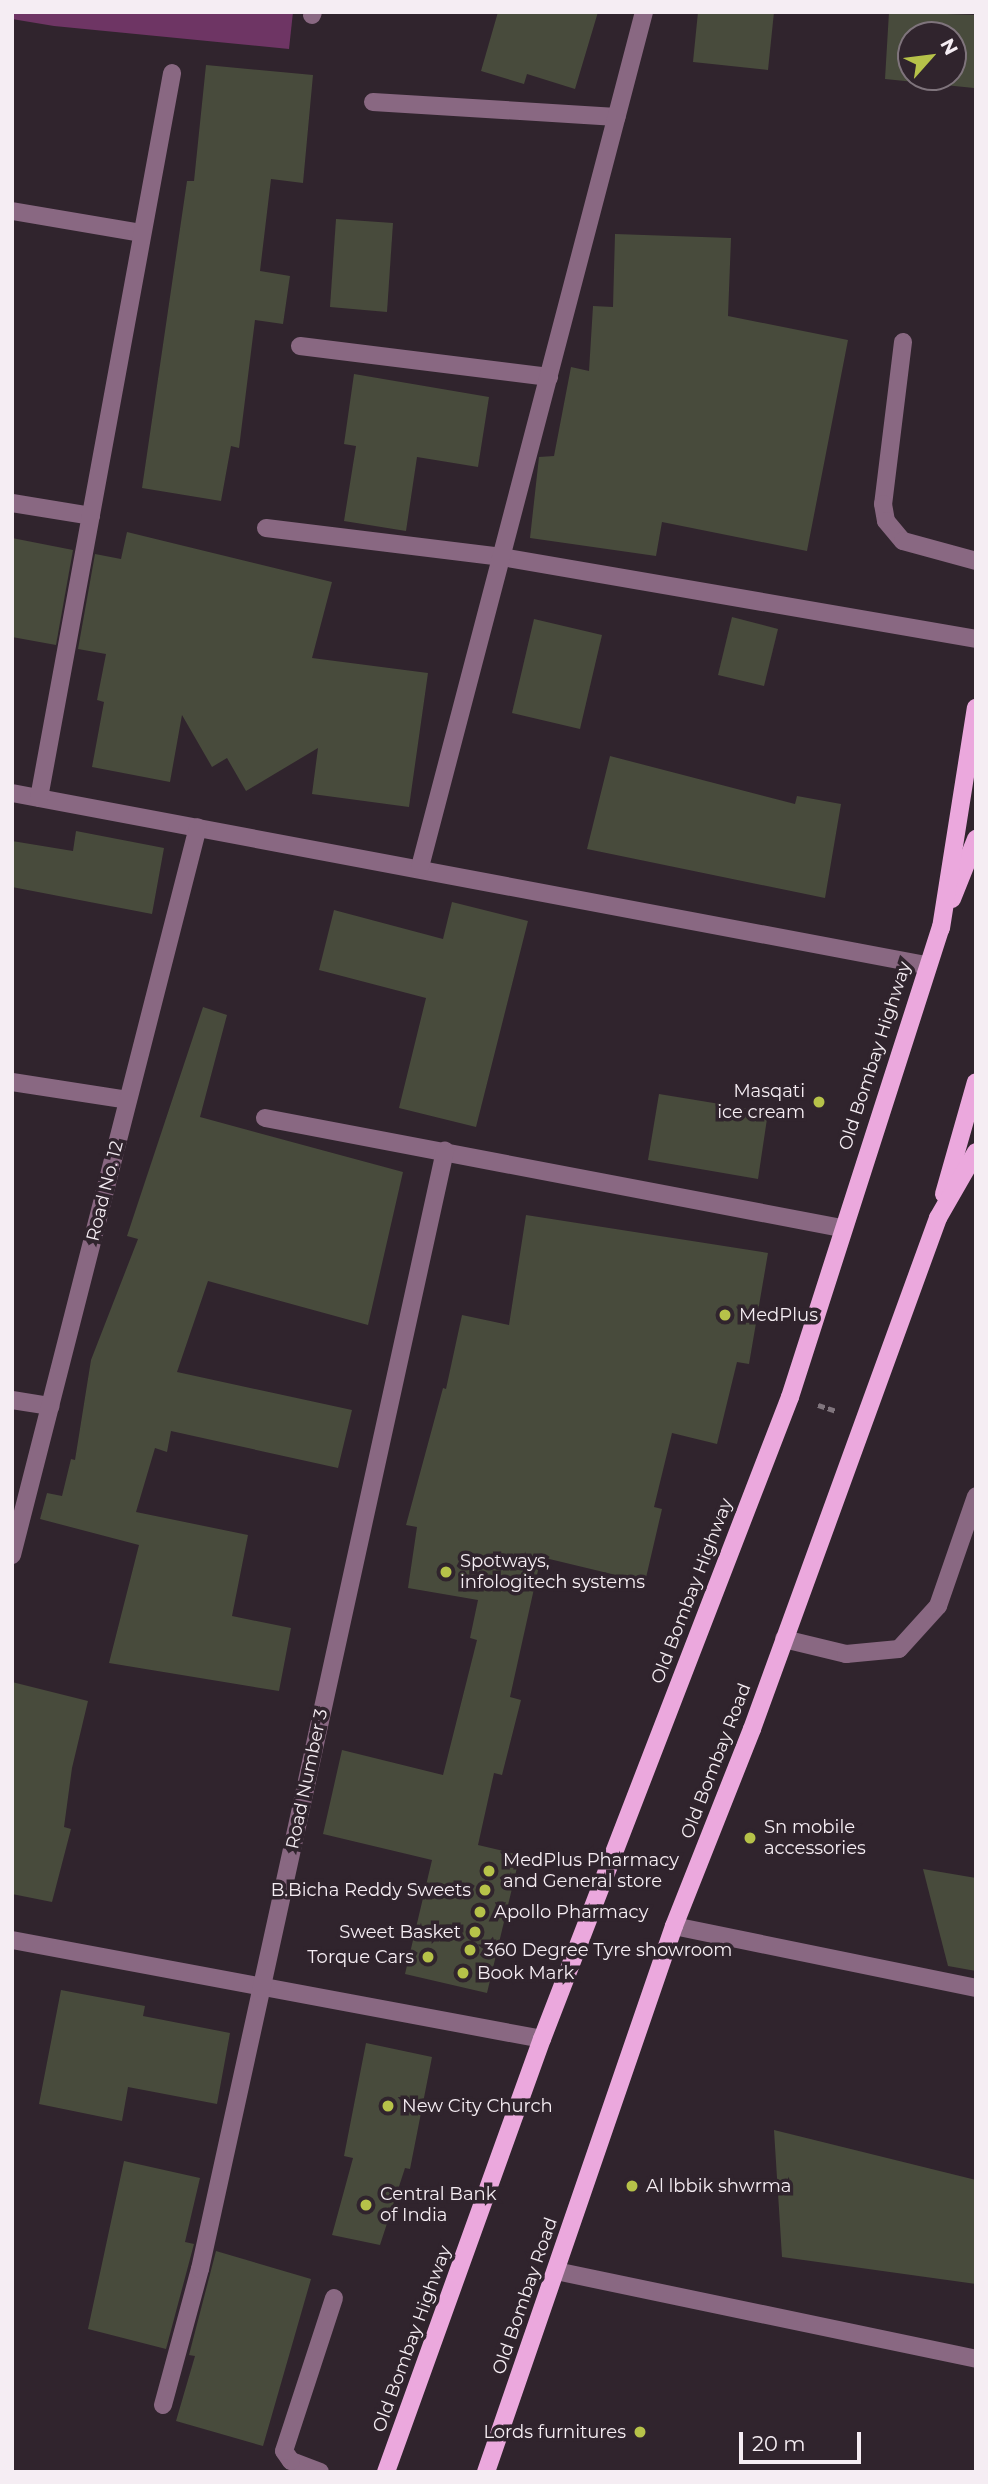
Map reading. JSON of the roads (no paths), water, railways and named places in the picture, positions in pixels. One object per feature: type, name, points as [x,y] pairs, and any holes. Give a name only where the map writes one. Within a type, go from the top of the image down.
[{"type":"main road","name":"Old Bombay Highway","points":[[386,2472],[542,2039],[790,1397],[841,1228],[926,965],[941,928],[976,708]]},
{"type":"main road","points":[[941,928],[976,839]]},
{"type":"main road","points":[[938,1218],[976,1082]]},
{"type":"main road","name":"Old Bombay Road","points":[[486,2472],[674,1926],[784,1639],[938,1218],[976,1152]]},
{"type":"street","points":[[420,867],[644,12]]},
{"type":"street","points":[[39,798],[172,72]]},
{"type":"street","points":[[373,102],[617,117]]},
{"type":"street","points":[[12,211],[142,233]]},
{"type":"street","points":[[903,342],[883,504],[886,521],[903,541],[976,561]]},
{"type":"street","points":[[300,346],[549,377]]},
{"type":"street","points":[[12,503],[91,516]]},
{"type":"street","points":[[266,528],[502,557],[976,639]]},
{"type":"street","points":[[12,793],[420,867],[926,965]]},
{"type":"street","name":"Road No. 12","points":[[12,1555],[198,827]]},
{"type":"street","points":[[12,1082],[128,1100]]},
{"type":"street","points":[[265,1118],[841,1228]]},
{"type":"street","name":"Road Number 3","points":[[163,2405],[200,2269],[445,1152]]},
{"type":"street","points":[[12,1400],[51,1406]]},
{"type":"street","points":[[784,1639],[846,1654],[899,1649],[938,1606],[976,1496]]},
{"type":"street","points":[[674,1926],[976,1988]]},
{"type":"street","points":[[12,1940],[542,2039]]},
{"type":"street","points":[[556,2271],[976,2359]]},
{"type":"street","points":[[320,2472],[291,2461],[284,2451],[334,2298]]},
{"type":"place","name":"Masqati ice cream","points":[[819,1102]]},
{"type":"place","name":"MedPlus","points":[[725,1315]]},
{"type":"place","name":"Spotways, infologitech systems","points":[[446,1572]]},
{"type":"place","name":"Sn mobile accessories","points":[[750,1838]]},
{"type":"place","name":"MedPlus Pharmacy and General store","points":[[489,1871]]},
{"type":"place","name":"B.Bicha Reddy Sweets","points":[[485,1890]]},
{"type":"place","name":"Apollo Pharmacy","points":[[480,1912]]},
{"type":"place","name":"Sweet Basket","points":[[475,1932]]},
{"type":"place","name":"360 Degree Tyre showroom","points":[[470,1950]]},
{"type":"place","name":"Torque Cars","points":[[428,1957]]},
{"type":"place","name":"Book Mark","points":[[463,1973]]},
{"type":"place","name":"New City Church","points":[[388,2106]]},
{"type":"place","name":"Al lbbik shwrma","points":[[632,2186]]},
{"type":"place","name":"Central Bank of India","points":[[366,2205]]},
{"type":"place","name":"Lords furnitures","points":[[640,2432]]}]
